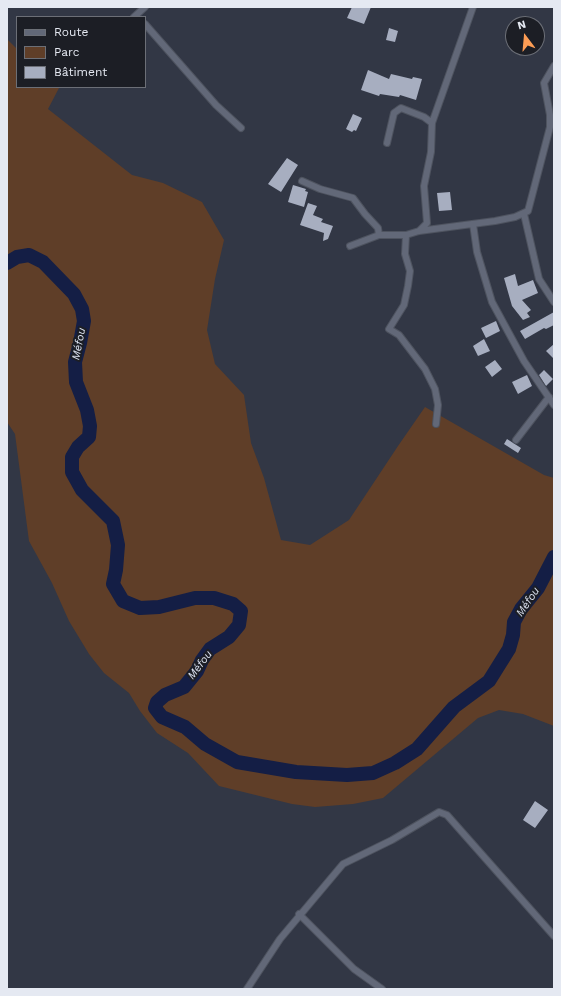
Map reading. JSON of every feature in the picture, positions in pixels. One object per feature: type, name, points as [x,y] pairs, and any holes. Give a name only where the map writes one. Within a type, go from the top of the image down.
[{"type":"street","points":[[136,16],[145,7]]},
{"type":"street","points":[[419,231],[427,223],[424,186],[431,152],[432,123],[473,7]]},
{"type":"street","points":[[146,25],[216,105],[241,128]]},
{"type":"street","points":[[350,246],[379,235],[406,235],[419,231],[473,224],[524,214],[528,211],[550,127],[550,115],[544,83],[554,66]]},
{"type":"street","points":[[387,143],[394,113],[401,108],[418,114],[432,123]]},
{"type":"street","points":[[302,181],[320,189],[353,198],[378,228],[379,235]]},
{"type":"street","points":[[524,214],[539,279],[554,302]]},
{"type":"street","points":[[473,224],[477,252],[492,302],[524,361],[554,404]]},
{"type":"street","points":[[406,235],[406,254],[410,271],[408,286],[404,305],[389,330],[399,335],[425,369],[435,389],[438,405],[436,424]]},
{"type":"street","points":[[516,440],[549,396]]},
{"type":"street","points":[[247,989],[280,939],[299,914],[342,864],[392,840],[439,812],[443,812],[513,888],[541,924],[554,936]]},
{"type":"street","points":[[299,914],[344,960],[382,989]]},
{"type":"green space","points":[[7,39],[16,48],[16,88],[59,88],[48,109],[132,175],[163,183],[202,202],[224,240],[215,279],[207,330],[215,364],[244,395],[251,443],[264,478],[281,540],[310,545],[349,520],[425,407],[544,475],[554,478],[554,726],[523,714],[499,710],[478,718],[383,798],[353,804],[315,807],[292,804],[219,786],[188,753],[157,733],[140,711],[129,693],[104,673],[89,654],[69,621],[52,583],[29,541],[15,434],[7,422]]},
{"type":"building","points":[[352,7],[371,7],[364,24],[347,18]]},
{"type":"building","points":[[389,28],[398,31],[395,42],[386,40]]},
{"type":"building","points":[[368,70],[389,79],[391,74],[412,79],[413,77],[422,79],[416,100],[400,95],[399,97],[380,94],[379,96],[361,90]]},
{"type":"building","points":[[353,114],[362,118],[356,131],[354,130],[352,132],[346,129]]},
{"type":"building","points":[[287,158],[298,165],[281,192],[268,184]]},
{"type":"building","points":[[293,185],[306,189],[305,191],[308,192],[304,207],[288,202]]},
{"type":"building","points":[[450,192],[452,210],[439,211],[437,193]]},
{"type":"building","points":[[308,203],[317,206],[313,215],[323,219],[321,222],[333,226],[328,239],[323,241],[324,233],[300,225]]},
{"type":"building","points":[[515,274],[518,286],[533,280],[538,293],[522,300],[531,310],[527,313],[530,317],[523,320],[512,306],[504,278]]},
{"type":"building","points":[[554,312],[554,325],[546,329],[544,328],[525,339],[520,331]]},
{"type":"building","points":[[496,321],[500,331],[486,338],[481,328]]},
{"type":"building","points":[[484,339],[490,351],[478,356],[473,346]]},
{"type":"building","points":[[554,344],[554,359],[546,351]]},
{"type":"building","points":[[495,360],[502,369],[492,377],[485,367]]},
{"type":"building","points":[[544,370],[553,379],[546,386],[539,375]]},
{"type":"building","points":[[527,375],[532,386],[518,394],[512,382]]},
{"type":"building","points":[[507,439],[521,448],[518,453],[504,444]]},
{"type":"building","points":[[535,801],[548,810],[535,828],[523,820]]},
{"type":"waterway","name":"Méfou","points":[[7,263],[17,257],[29,255],[43,262],[74,294],[82,309],[84,321],[75,362],[76,382],[87,410],[90,426],[89,437],[78,447],[72,457],[72,472],[82,490],[113,521],[118,545],[113,584],[123,601],[140,608],[159,607],[195,598],[214,598],[233,604],[241,611],[239,625],[229,637],[210,649],[202,660],[197,671],[184,687],[165,695],[157,702],[155,708],[162,717],[185,727],[205,744],[237,762],[296,772],[347,775],[373,773],[395,763],[417,749],[454,707],[489,681],[509,649],[513,635],[514,622],[521,609],[538,588],[554,557]]}]
